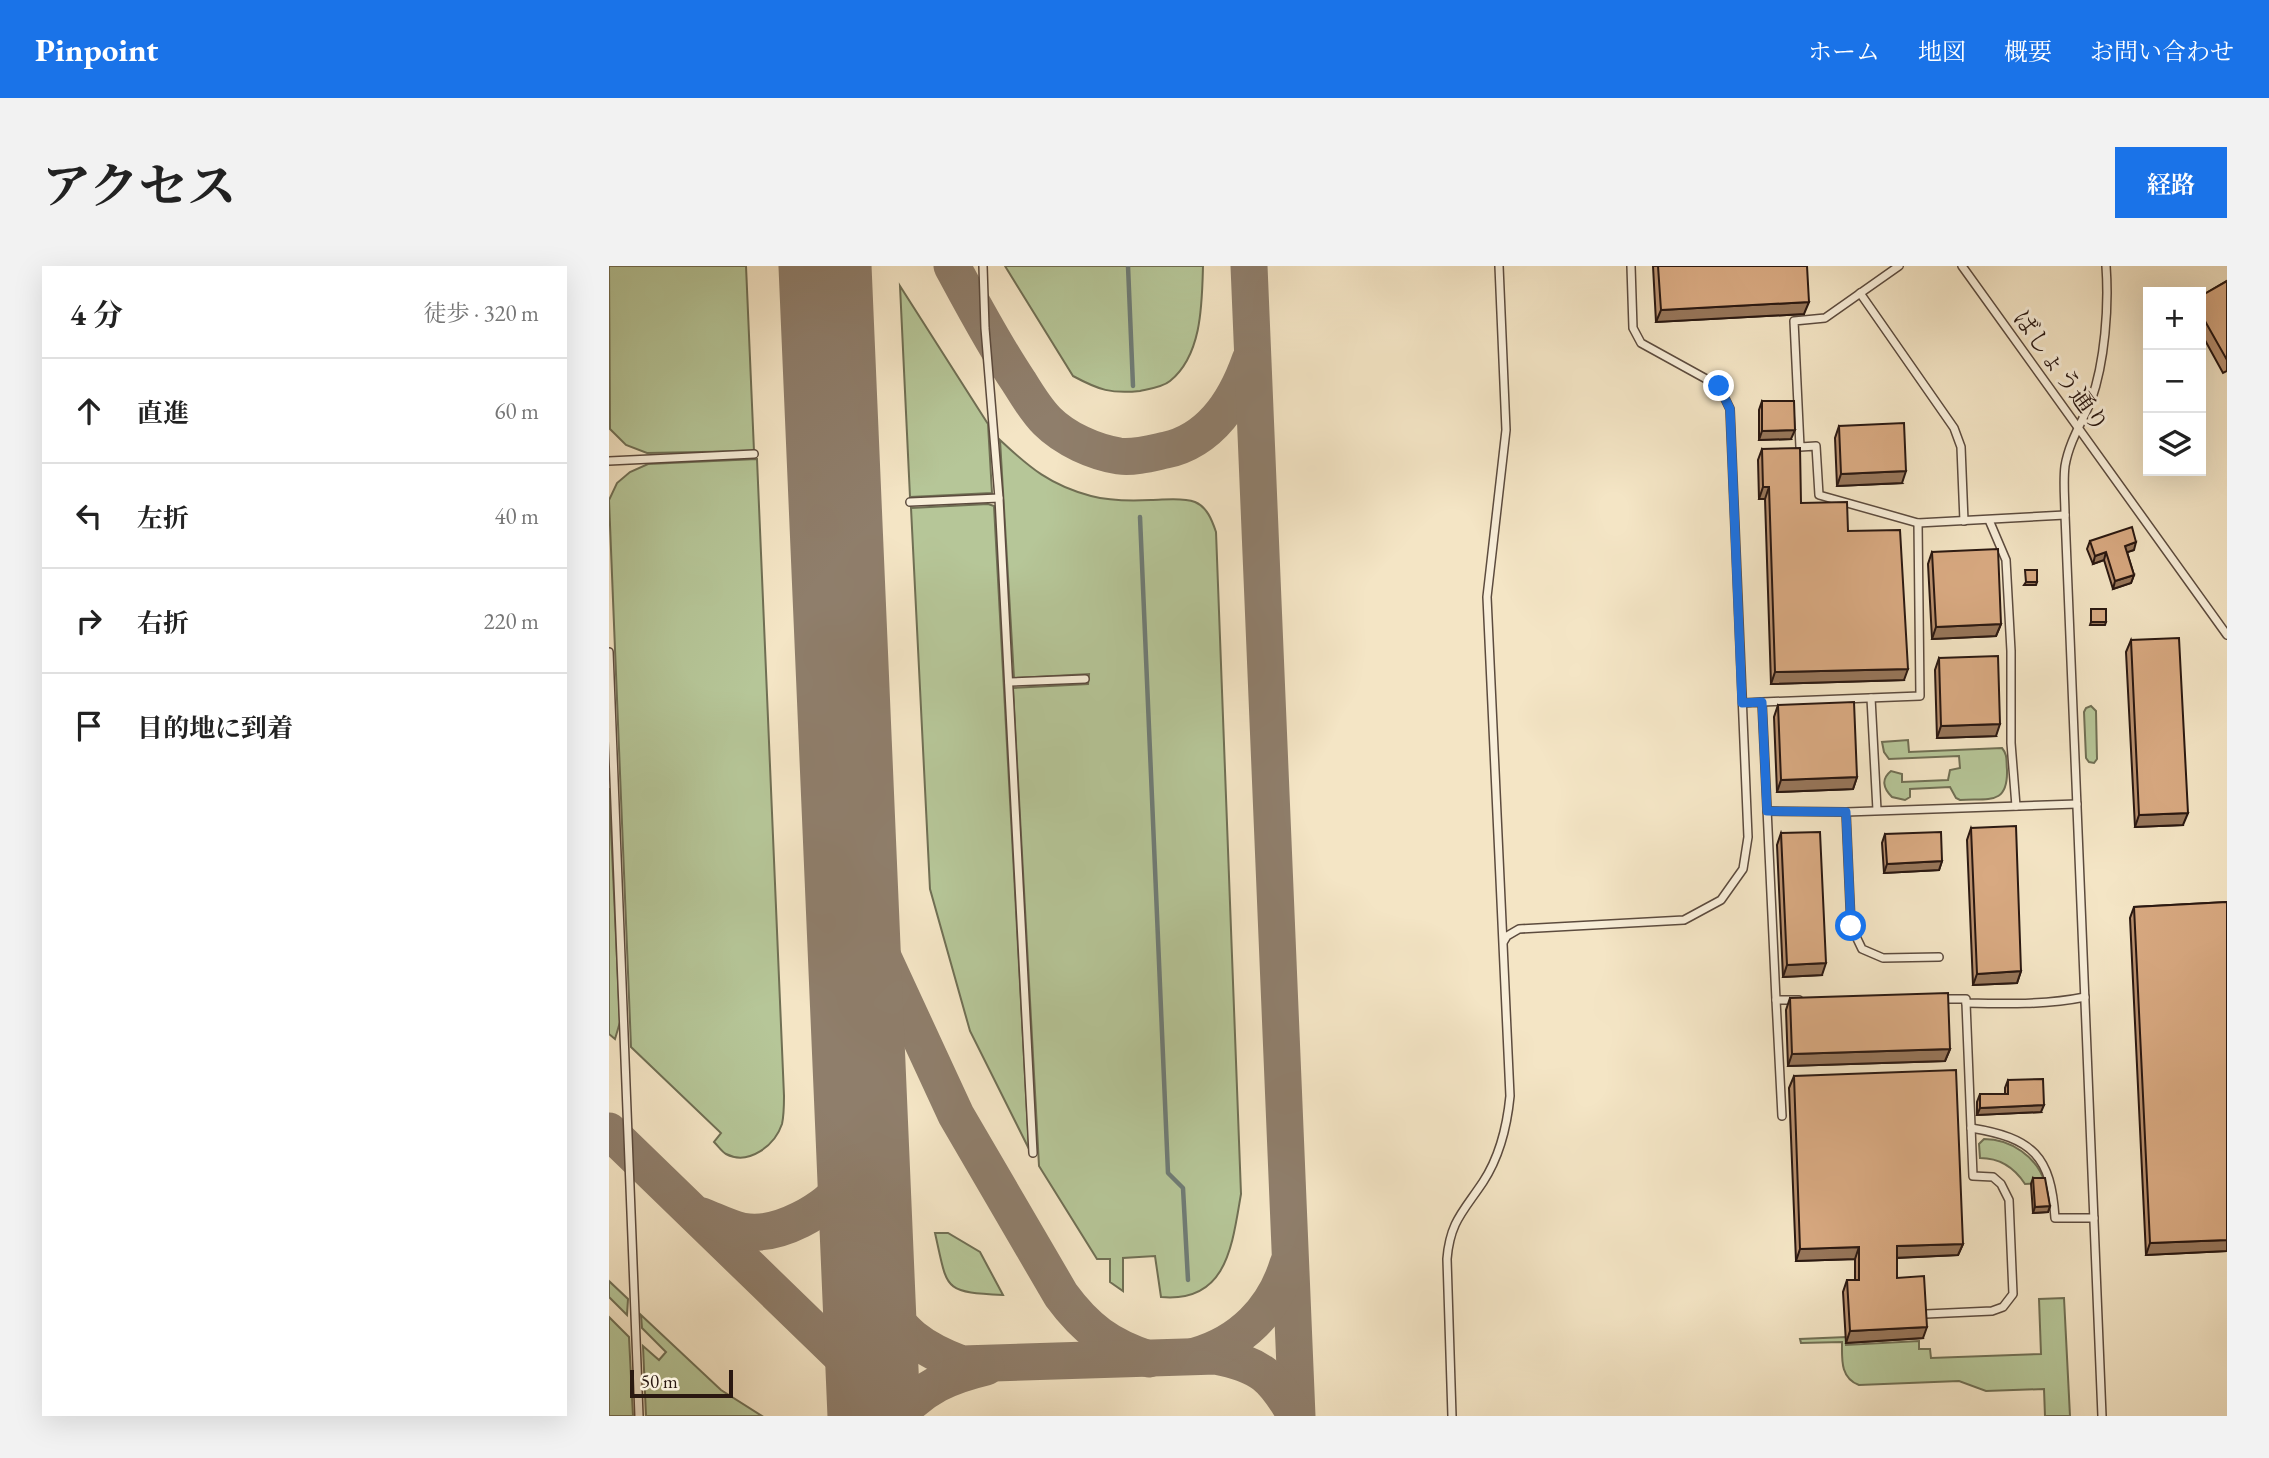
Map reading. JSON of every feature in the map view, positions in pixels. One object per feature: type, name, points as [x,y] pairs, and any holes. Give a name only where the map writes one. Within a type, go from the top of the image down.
[{"type":"lane","points":[[983,266],[985,328],[999,498],[1033,1153]]},
{"type":"lane","points":[[1452,1416],[1447,1259],[1449,1239],[1455,1223],[1494,1161],[1508,1118],[1510,1096],[1487,597],[1506,429],[1499,266]]},
{"type":"lane","points":[[1503,944],[1507,936],[1519,929],[1684,920],[1721,900],[1743,869],[1748,837],[1730,409],[1719,386],[1641,342],[1633,328],[1631,266]]},
{"type":"lane","points":[[1899,266],[1825,318],[1794,321],[1800,447],[1816,446],[1819,495],[1918,523],[2065,515]]},
{"type":"lane","name":"ばしょう通り","points":[[1962,266],[2227,635]]},
{"type":"lane","points":[[2102,1416],[2065,466],[2077,426],[2091,400],[2105,339],[2108,292],[2106,266]]},
{"type":"lane","points":[[1860,293],[1954,428],[1961,447],[1964,521]]},
{"type":"lane","points":[[609,461],[754,454]]},
{"type":"lane","points":[[910,502],[999,498]]},
{"type":"lane","points":[[1989,520],[2006,560],[2011,651],[2011,743],[2016,806]]},
{"type":"lane","points":[[1742,703],[1920,696],[1918,523]]},
{"type":"lane","points":[[609,652],[639,1416]]},
{"type":"lane","points":[[1009,682],[1085,679]]},
{"type":"lane","points":[[1871,698],[1877,810]]},
{"type":"lane","points":[[1762,702],[1782,1116]]},
{"type":"lane","points":[[1767,811],[1846,812],[2077,804]]},
{"type":"lane","points":[[1846,812],[1851,926],[1862,949],[1883,958],[1939,957]]},
{"type":"lane","points":[[1966,1003],[2067,1001],[2085,997]]},
{"type":"lane","points":[[1925,1000],[1966,999],[1973,1176],[1993,1177],[2001,1184],[2009,1200],[2013,1294],[2003,1307],[1992,1311],[1926,1314]]},
{"type":"lane","points":[[1776,1000],[1803,1000]]},
{"type":"lane","points":[[1971,1128],[2017,1141],[2038,1156],[2050,1177],[2055,1218],[2094,1217]]},
{"type":"green space","points":[[609,266],[746,266],[754,451],[647,453],[626,445],[610,429]]},
{"type":"green space","points":[[1005,266],[1203,266],[1201,312],[1189,357],[1170,381],[1152,389],[1113,391],[1082,381],[1073,376]]},
{"type":"green space","points":[[900,286],[988,424],[992,493],[910,497]]},
{"type":"green space","points":[[1000,440],[1041,474],[1077,492],[1113,500],[1179,499],[1195,502],[1206,511],[1216,532],[1241,1194],[1234,1233],[1222,1267],[1213,1281],[1200,1291],[1183,1296],[1161,1297],[1155,1256],[1123,1258],[1123,1291],[1110,1282],[1110,1259],[1097,1259],[1039,1166],[1013,688],[1088,684],[1089,674],[1014,678]]},
{"type":"green space","points":[[757,459],[784,1114],[779,1132],[767,1146],[752,1155],[735,1157],[726,1154],[714,1142],[721,1133],[631,1047],[609,500],[617,483],[630,472],[648,464]]},
{"type":"green space","points":[[988,504],[994,506],[1029,1149],[970,1031],[930,889],[911,508]]},
{"type":"green space","points":[[2091,706],[2096,711],[2097,759],[2094,763],[2086,758],[2084,712]]},
{"type":"green space","points":[[1908,740],[1909,752],[2002,748],[2007,761],[2004,790],[2000,795],[1987,799],[1960,800],[1950,787],[1910,789],[1910,797],[1905,800],[1892,797],[1884,784],[1891,771],[1902,774],[1902,782],[1948,780],[1950,770],[1960,768],[1959,756],[1889,759],[1882,742]]},
{"type":"green space","points":[[609,788],[620,1022],[615,1039],[609,1034]]},
{"type":"green space","points":[[1984,1139],[2004,1142],[2022,1151],[2036,1165],[2045,1183],[2025,1184],[2006,1165],[1980,1158],[1979,1144]]},
{"type":"green space","points":[[935,1233],[948,1233],[980,1252],[1003,1295],[968,1292],[951,1284],[946,1277]]},
{"type":"green space","points":[[609,1281],[628,1299],[627,1315],[609,1297]]},
{"type":"green space","points":[[2064,1298],[2070,1416],[2045,1416],[2044,1389],[1986,1391],[1959,1381],[1859,1385],[1845,1373],[1842,1342],[1801,1343],[1800,1339],[1846,1337],[1846,1345],[1919,1341],[1919,1349],[1930,1349],[1931,1358],[2041,1354],[2039,1299]]},
{"type":"green space","points":[[641,1315],[721,1390],[762,1416],[646,1416],[643,1346],[659,1360],[666,1352],[642,1328]]},
{"type":"green space","points":[[609,1317],[629,1337],[633,1416],[609,1416]]},
{"type":"building","points":[[1658,266],[1807,266],[1809,302],[1661,310]]},
{"type":"building","points":[[2227,281],[2227,360],[2206,323],[2206,293]]},
{"type":"building","points":[[1762,401],[1794,401],[1795,430],[1762,431]]},
{"type":"building","points":[[1904,423],[1906,471],[1841,474],[1839,426]]},
{"type":"building","points":[[1800,448],[1801,503],[1847,502],[1848,531],[1900,530],[1908,669],[1775,672],[1769,487],[1763,487],[1762,449]]},
{"type":"building","points":[[2132,527],[2136,542],[2125,546],[2134,575],[2115,581],[2106,552],[2095,556],[2090,541]]},
{"type":"building","points":[[1998,549],[2001,624],[1936,627],[1932,552]]},
{"type":"building","points":[[2025,570],[2037,570],[2037,582],[2026,582]]},
{"type":"building","points":[[2091,609],[2106,609],[2106,622],[2091,622]]},
{"type":"building","points":[[2179,638],[2188,813],[2139,815],[2131,640]]},
{"type":"building","points":[[1998,656],[2000,724],[1941,726],[1939,658]]},
{"type":"building","points":[[1854,702],[1857,777],[1781,780],[1778,705]]},
{"type":"building","points":[[2016,826],[2021,971],[1977,974],[1971,828]]},
{"type":"building","points":[[1820,832],[1826,963],[1787,965],[1781,833]]},
{"type":"building","points":[[1941,832],[1942,861],[1887,864],[1885,834]]},
{"type":"building","points":[[2227,902],[2227,1240],[2150,1243],[2134,907]]},
{"type":"building","points":[[1948,993],[1950,1049],[1792,1054],[1790,998]]},
{"type":"building","points":[[1956,1070],[1963,1244],[1897,1246],[1897,1278],[1924,1276],[1927,1327],[1850,1331],[1847,1280],[1859,1280],[1859,1247],[1800,1249],[1794,1076]]},
{"type":"building","points":[[2043,1079],[2044,1105],[1980,1108],[1980,1094],[2008,1094],[2008,1080]]},
{"type":"building","points":[[2033,1178],[2045,1178],[2050,1206],[2035,1207]]},
{"type":"waterway","points":[[1128,266],[1133,386]]},
{"type":"waterway","points":[[1140,517],[1168,1173],[1183,1188],[1188,1280]]},
{"type":"taxiway","points":[[952,266],[1001,354],[1039,412],[1062,434],[1100,451],[1119,456],[1137,456],[1182,445],[1196,437],[1220,416],[1237,390],[1250,360]]},
{"type":"taxiway","points":[[1249,266],[1297,1416]]},
{"type":"taxiway","points":[[852,890],[956,1115],[1061,1295],[1099,1335],[1149,1359]]},
{"type":"taxiway","points":[[609,1131],[841,1356],[874,1397]]},
{"type":"taxiway","points":[[702,1216],[742,1231],[756,1232],[786,1226],[814,1212],[838,1192],[863,1154]]},
{"type":"taxiway","points":[[1195,1356],[1227,1343],[1254,1322],[1274,1296],[1288,1264]]},
{"type":"taxiway","points":[[869,1289],[909,1334],[931,1350],[962,1364],[1216,1356],[1255,1368],[1264,1374],[1280,1391],[1296,1416]]},
{"type":"taxiway","points":[[897,1416],[917,1397],[937,1384],[986,1367]]},
{"type":"runway","points":[[825,266],[874,1416]]},
{"type":"route","points":[[1719,386],[1730,409],[1742,703],[1762,702],[1767,811],[1846,812],[1851,926]]}]
